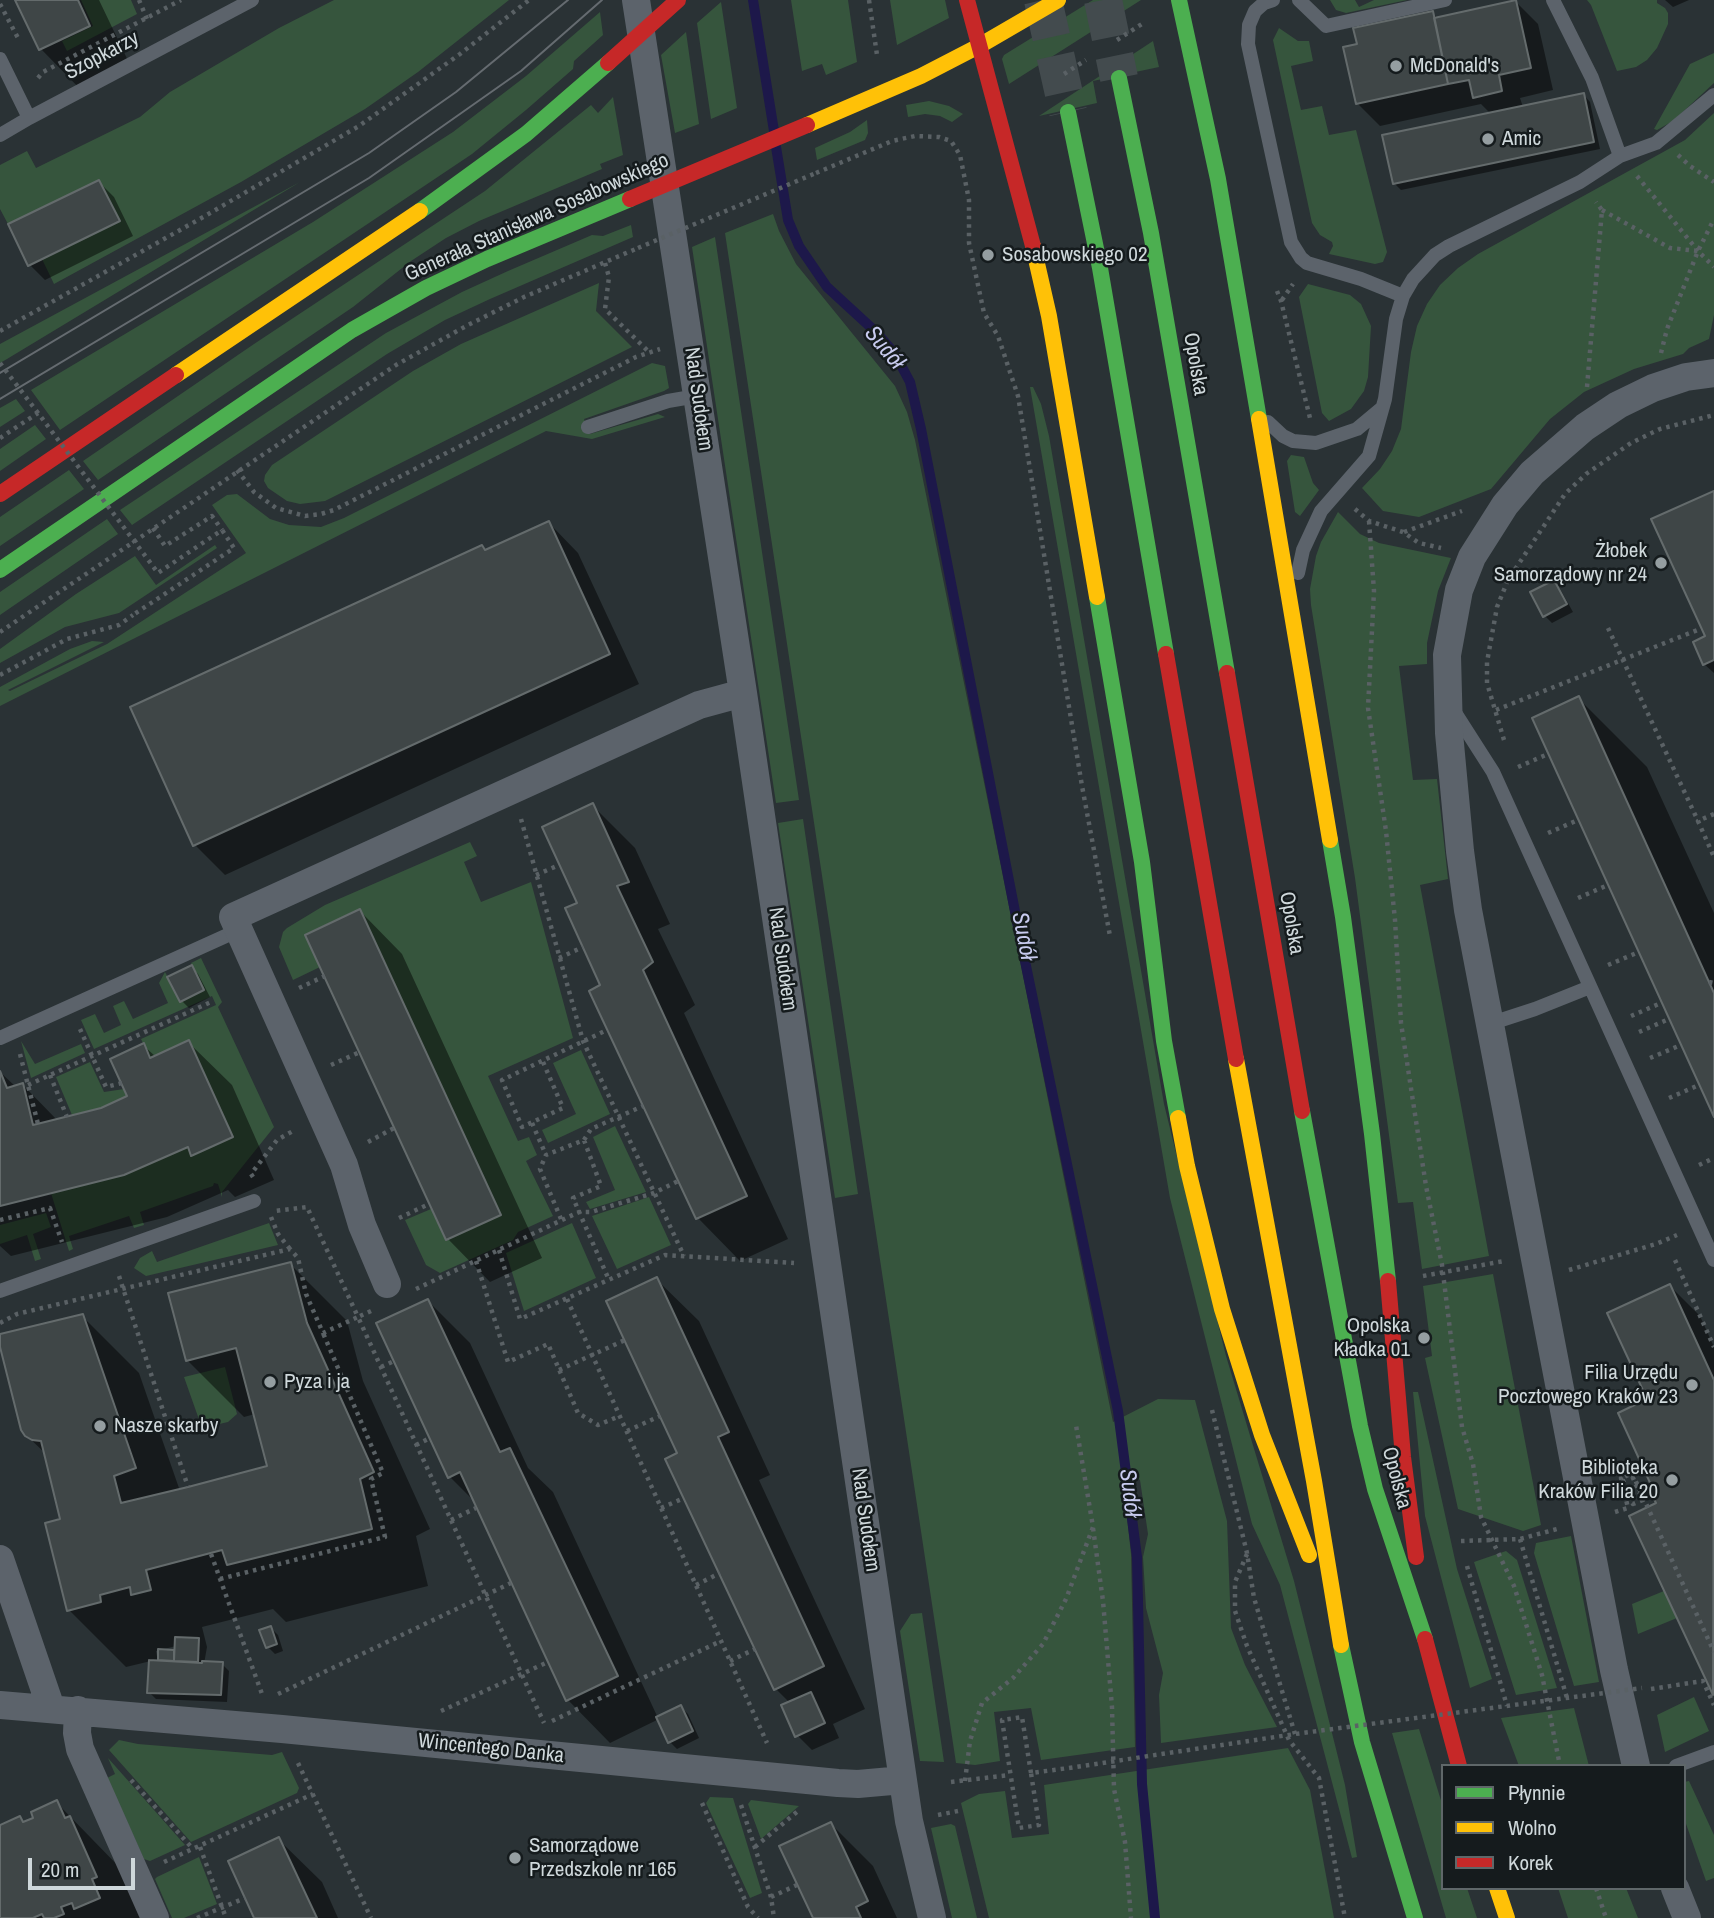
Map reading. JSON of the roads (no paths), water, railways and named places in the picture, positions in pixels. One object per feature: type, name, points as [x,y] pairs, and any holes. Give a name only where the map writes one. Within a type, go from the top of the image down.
[{"type":"main road","points":[[0,494],[464,181],[526,134],[678,0]]},
{"type":"main road","points":[[967,0],[1031,237],[1049,316],[1142,862],[1164,1041],[1203,1238],[1222,1309],[1262,1435],[1335,1619]]},
{"type":"main road","name":"Generała Stanisława Sosabowskiego","points":[[0,570],[363,324],[426,288],[462,270],[921,76],[1058,0]]},
{"type":"main road","name":"Opolska","points":[[1180,0],[1217,179],[1343,917],[1390,1299],[1402,1441],[1427,1646]]},
{"type":"main road","name":"Opolska","points":[[1119,78],[1151,233],[1345,1350],[1375,1489],[1427,1646],[1458,1764]]},
{"type":"main road","points":[[1068,112],[1105,294],[1250,1143],[1314,1481],[1335,1619],[1362,1742],[1415,1918]]},
{"type":"main road","points":[[1498,1890],[1507,1918]]},
{"type":"street","name":"Nad Sudołem","points":[[636,0],[743,693],[903,1780],[916,1857],[932,1918]]},
{"type":"street","points":[[1636,1764],[1614,1670],[1489,1024],[1460,851],[1447,700],[1447,655],[1459,590],[1472,557],[1505,505],[1531,473],[1585,427],[1618,404],[1686,377],[1714,373]]},
{"type":"street","points":[[390,1292],[362,1225],[344,1166],[233,917],[699,705],[743,693]]},
{"type":"street","points":[[0,1559],[155,1918]]},
{"type":"street","name":"Wincentego Danka","points":[[0,1705],[274,1718],[559,1756],[838,1783],[903,1780]]},
{"type":"street","points":[[1676,1890],[1687,1918]]},
{"type":"lane","points":[[1273,0],[1264,3],[1255,11],[1249,25],[1248,44],[1291,242],[1307,263],[1361,279],[1403,296]]},
{"type":"lane","points":[[1299,0],[1326,26],[1444,0]]},
{"type":"lane","points":[[1553,0],[1592,78],[1620,156]]},
{"type":"lane","name":"Szopkarzy","points":[[0,135],[249,1]]},
{"type":"lane","points":[[0,59],[29,118]]},
{"type":"lane","points":[[1295,624],[1299,567],[1309,534],[1328,501],[1368,456],[1382,408],[1396,320],[1403,296],[1424,265],[1449,246],[1580,183],[1620,156],[1656,143],[1714,95]]},
{"type":"lane","points":[[588,427],[668,401],[697,396]]},
{"type":"lane","points":[[1258,410],[1283,436],[1306,443],[1345,435],[1366,423],[1382,408]]},
{"type":"lane","points":[[1447,700],[1493,772],[1714,1260]]},
{"type":"lane","points":[[0,1038],[239,930]]},
{"type":"lane","points":[[1489,1024],[1590,987]]},
{"type":"lane","points":[[0,1291],[254,1201]]},
{"type":"lane","points":[[1681,1764],[1714,1752]]},
{"type":"waterway","name":"Sudół","points":[[753,0],[774,131]]},
{"type":"waterway","name":"Sudół","points":[[776,147],[788,220],[799,246],[827,287],[877,333],[895,354],[910,382],[921,429],[1019,932],[1118,1411],[1137,1557],[1142,1784],[1155,1918]]},
{"type":"tunnel","points":[[1043,0],[1068,112]]},
{"type":"tunnel","points":[[1103,0],[1119,78]]},
{"type":"tram line","points":[[0,373],[369,153],[456,92],[568,0]]},
{"type":"tram line","points":[[0,399],[369,178],[521,71],[602,0]]},
{"type":"place","name":"McDonald's","points":[[1396,66]]},
{"type":"place","name":"Amic","points":[[1488,139]]},
{"type":"place","name":"Sosabowskiego 02","points":[[988,255]]},
{"type":"place","name":"Żłobek Samorządowy nr 24","points":[[1661,563]]},
{"type":"place","name":"Opolska Kładka 01","points":[[1424,1338]]},
{"type":"place","name":"Pyza i ja","points":[[270,1382]]},
{"type":"place","name":"Filia Urzędu Pocztowego Kraków 23","points":[[1692,1385]]},
{"type":"place","name":"Nasze skarby","points":[[100,1426]]},
{"type":"place","name":"Biblioteka Kraków Filia 20","points":[[1672,1480]]},
{"type":"place","name":"Samorządowe Przedszkole nr 165","points":[[515,1858]]}]
